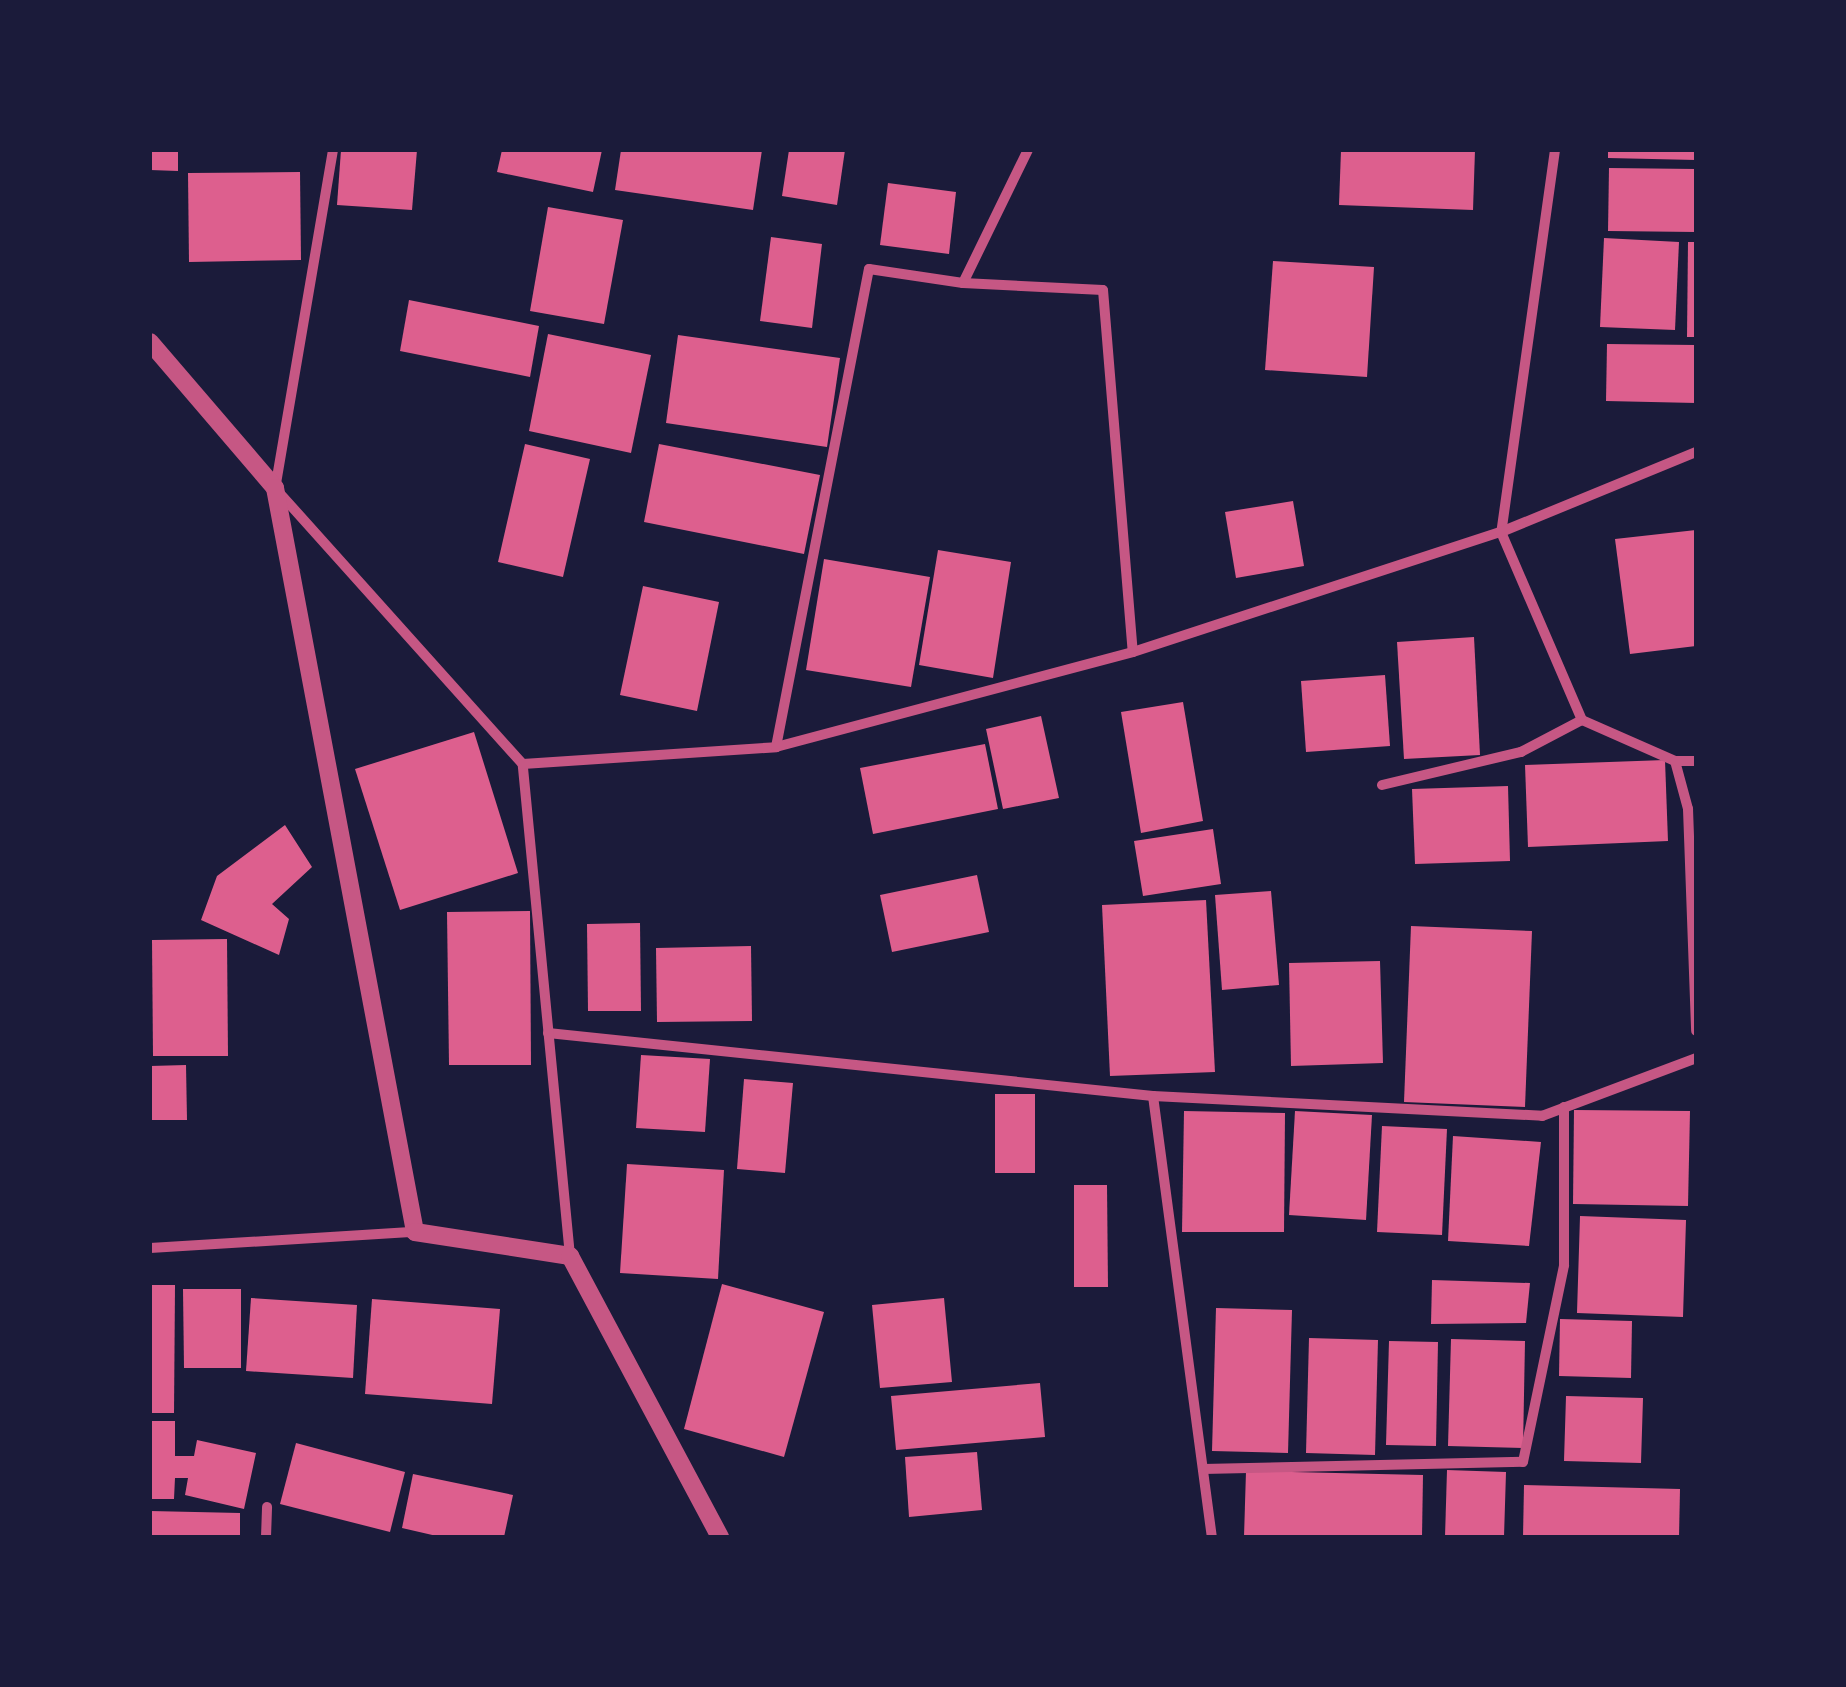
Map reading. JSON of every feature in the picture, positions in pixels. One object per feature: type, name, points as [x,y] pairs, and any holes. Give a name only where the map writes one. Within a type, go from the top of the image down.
[{"type":"street","points":[[334,150],[274,488],[415,1232]]},
{"type":"street","points":[[963,283],[1028,150]]},
{"type":"street","points":[[1555,150],[1501,532],[1582,720],[1675,761],[1696,761]]},
{"type":"street","points":[[776,748],[869,269],[963,283],[1104,290],[1133,652]]},
{"type":"street","points":[[150,342],[274,488],[522,764],[570,1256],[720,1537]]},
{"type":"street","points":[[522,764],[776,748],[1133,652],[1501,532],[1696,452]]},
{"type":"street","points":[[1382,785],[1521,752],[1582,720]]},
{"type":"street","points":[[1675,761],[1688,809],[1696,1031]]},
{"type":"street","points":[[548,1033],[1152,1096],[1542,1116],[1696,1058]]},
{"type":"street","points":[[1152,1096],[1212,1537]]},
{"type":"street","points":[[1203,1469],[1523,1462],[1564,1264],[1564,1107]]},
{"type":"street","points":[[150,1248],[415,1232],[570,1256]]},
{"type":"street","points":[[266,1537],[267,1507]]},
{"type":"building","points":[[150,150],[178,150],[178,171],[150,170]]},
{"type":"building","points":[[341,150],[417,150],[412,210],[337,205]]},
{"type":"building","points":[[502,150],[602,150],[593,192],[497,172]]},
{"type":"building","points":[[621,150],[762,150],[753,210],[615,190]]},
{"type":"building","points":[[789,150],[845,150],[837,205],[782,196]]},
{"type":"building","points":[[1341,150],[1475,150],[1473,210],[1339,205]]},
{"type":"building","points":[[1608,150],[1696,150],[1696,160],[1608,158]]},
{"type":"building","points":[[1609,168],[1696,169],[1696,232],[1608,231]]},
{"type":"building","points":[[300,172],[301,260],[189,262],[188,173]]},
{"type":"building","points":[[888,183],[956,192],[949,254],[880,245]]},
{"type":"building","points":[[548,207],[623,220],[604,324],[530,311]]},
{"type":"building","points":[[771,237],[822,244],[812,328],[760,321]]},
{"type":"building","points":[[1604,238],[1679,242],[1675,330],[1600,327]]},
{"type":"building","points":[[1688,242],[1696,242],[1696,337],[1687,337]]},
{"type":"building","points":[[1273,261],[1374,267],[1367,377],[1265,370]]},
{"type":"building","points":[[409,300],[539,326],[530,377],[400,351]]},
{"type":"building","points":[[548,334],[651,355],[631,453],[529,431]]},
{"type":"building","points":[[678,335],[840,358],[827,447],[666,423]]},
{"type":"building","points":[[1607,344],[1696,345],[1696,403],[1606,401]]},
{"type":"building","points":[[525,444],[590,459],[563,577],[498,562]]},
{"type":"building","points":[[659,444],[820,475],[804,554],[644,522]]},
{"type":"building","points":[[1293,501],[1304,566],[1236,578],[1225,512]]},
{"type":"building","points":[[1696,530],[1696,646],[1630,654],[1615,539]]},
{"type":"building","points":[[938,550],[1011,562],[993,678],[919,665]]},
{"type":"building","points":[[824,559],[930,577],[911,687],[806,670]]},
{"type":"building","points":[[643,586],[719,602],[697,711],[620,695]]},
{"type":"building","points":[[1474,637],[1480,755],[1404,759],[1397,642]]},
{"type":"building","points":[[1385,675],[1390,746],[1306,752],[1301,681]]},
{"type":"building","points":[[1183,702],[1203,821],[1141,833],[1121,712]]},
{"type":"building","points":[[1041,716],[1059,798],[1003,809],[986,729]]},
{"type":"building","points":[[474,732],[518,873],[400,910],[355,769]]},
{"type":"building","points":[[985,744],[998,809],[873,834],[860,768]]},
{"type":"building","points":[[1665,760],[1668,841],[1528,847],[1525,765]]},
{"type":"building","points":[[1508,786],[1510,861],[1415,864],[1412,789]]},
{"type":"building","points":[[285,825],[312,867],[272,904],[289,919],[279,955],[201,920],[217,876]]},
{"type":"building","points":[[1213,829],[1221,884],[1143,896],[1134,841]]},
{"type":"building","points":[[977,875],[989,932],[892,952],[880,895]]},
{"type":"building","points":[[1271,891],[1279,985],[1222,990],[1215,895]]},
{"type":"building","points":[[1206,900],[1215,1072],[1110,1076],[1102,905]]},
{"type":"building","points":[[530,911],[531,1065],[449,1065],[447,912]]},
{"type":"building","points":[[640,923],[641,1011],[588,1011],[587,924]]},
{"type":"building","points":[[1411,926],[1532,931],[1525,1107],[1404,1102]]},
{"type":"building","points":[[227,939],[228,1056],[153,1056],[152,940]]},
{"type":"building","points":[[751,946],[752,1021],[657,1022],[656,948]]},
{"type":"building","points":[[1380,961],[1383,1063],[1291,1066],[1289,963]]},
{"type":"building","points":[[641,1055],[710,1059],[705,1132],[636,1128]]},
{"type":"building","points":[[186,1065],[187,1120],[150,1120],[150,1066]]},
{"type":"building","points":[[744,1079],[793,1083],[785,1173],[737,1169]]},
{"type":"building","points":[[995,1094],[1035,1094],[1035,1173],[995,1173]]},
{"type":"building","points":[[1574,1110],[1690,1111],[1688,1206],[1573,1204]]},
{"type":"building","points":[[1184,1111],[1285,1113],[1284,1232],[1182,1232]]},
{"type":"building","points":[[1295,1111],[1372,1115],[1366,1220],[1289,1215]]},
{"type":"building","points":[[1382,1126],[1447,1129],[1442,1235],[1377,1232]]},
{"type":"building","points":[[1453,1136],[1541,1142],[1529,1246],[1448,1241]]},
{"type":"building","points":[[627,1164],[724,1170],[718,1279],[620,1273]]},
{"type":"building","points":[[1074,1185],[1107,1185],[1108,1287],[1074,1287]]},
{"type":"building","points":[[1580,1216],[1686,1220],[1683,1317],[1577,1313]]},
{"type":"building","points":[[1432,1280],[1530,1283],[1526,1323],[1431,1324]]},
{"type":"building","points":[[722,1284],[824,1312],[784,1457],[684,1429]]},
{"type":"building","points":[[150,1285],[175,1285],[174,1413],[150,1413]]},
{"type":"building","points":[[183,1289],[241,1289],[241,1368],[184,1368]]},
{"type":"building","points":[[251,1298],[357,1305],[353,1378],[246,1371]]},
{"type":"building","points":[[944,1298],[952,1382],[880,1388],[872,1305]]},
{"type":"building","points":[[372,1299],[500,1309],[492,1404],[365,1394]]},
{"type":"building","points":[[1216,1308],[1292,1310],[1288,1453],[1212,1451]]},
{"type":"building","points":[[1560,1319],[1632,1321],[1631,1378],[1559,1376]]},
{"type":"building","points":[[1309,1338],[1378,1340],[1375,1455],[1306,1453]]},
{"type":"building","points":[[1451,1339],[1525,1341],[1523,1448],[1448,1446]]},
{"type":"building","points":[[1389,1341],[1438,1342],[1436,1446],[1386,1445]]},
{"type":"building","points":[[1040,1383],[1045,1437],[896,1450],[891,1396]]},
{"type":"building","points":[[1566,1396],[1643,1398],[1641,1463],[1564,1461]]},
{"type":"building","points":[[150,1421],[175,1421],[175,1456],[194,1456],[197,1440],[256,1453],[244,1509],[185,1495],[188,1478],[175,1478],[174,1499],[150,1499]]},
{"type":"building","points":[[296,1443],[405,1472],[390,1532],[280,1504]]},
{"type":"building","points":[[977,1452],[982,1510],[909,1517],[905,1457]]},
{"type":"building","points":[[1447,1470],[1506,1472],[1504,1537],[1445,1537]]},
{"type":"building","points":[[1246,1471],[1423,1475],[1422,1537],[1244,1537]]},
{"type":"building","points":[[413,1474],[513,1495],[504,1537],[441,1537],[402,1528]]},
{"type":"building","points":[[1524,1485],[1680,1489],[1679,1537],[1523,1537]]},
{"type":"building","points":[[150,1511],[240,1513],[240,1537],[150,1537]]}]
